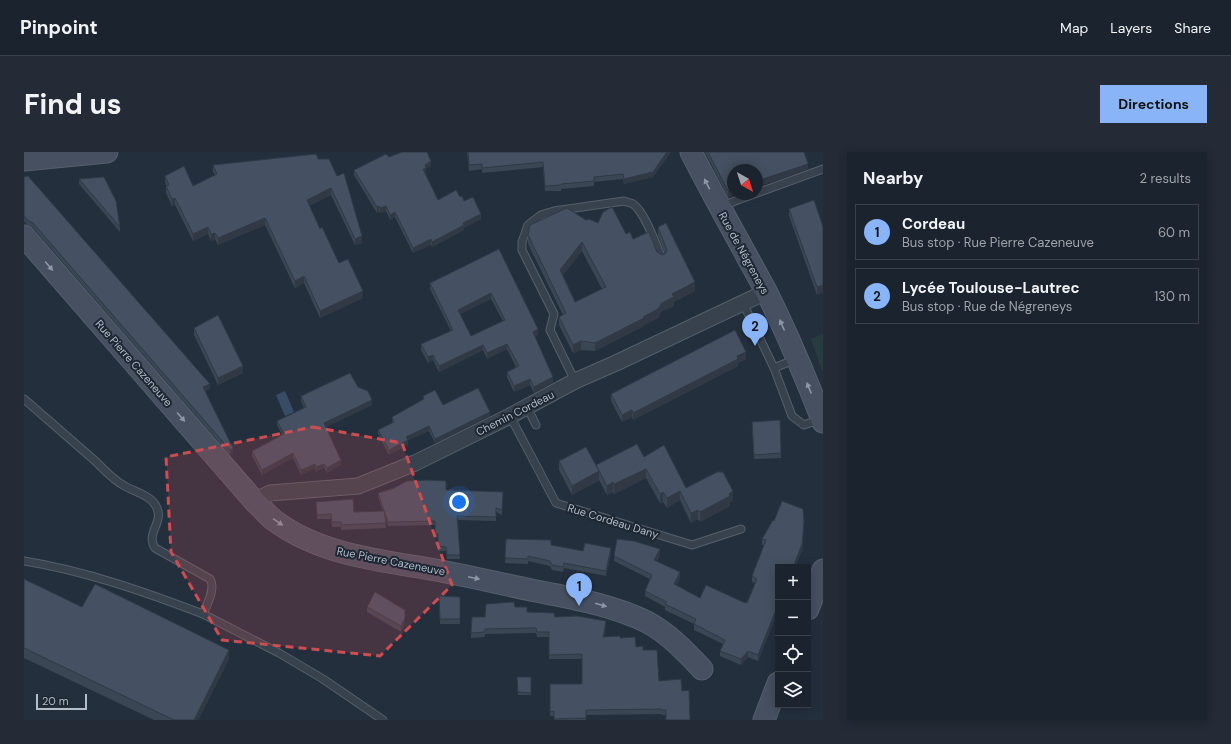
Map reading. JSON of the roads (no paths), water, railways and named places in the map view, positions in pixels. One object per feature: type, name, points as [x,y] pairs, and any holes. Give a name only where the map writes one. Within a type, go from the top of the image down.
[{"type":"street","points":[[24,160],[107,152]]},
{"type":"street","name":"Rue de Négreneys","points":[[691,152],[719,207],[766,292],[822,420]]},
{"type":"street","name":"Rue Pierre Cazeneuve","points":[[24,236],[255,502],[275,520],[296,534],[332,550],[581,600],[625,612],[648,623],[668,636],[687,652],[702,669]]},
{"type":"street","name":"Chemin Cordeau","points":[[255,502],[270,493],[358,486],[415,463],[510,416],[575,381],[766,292]]},
{"type":"street","points":[[811,601],[823,570]]},
{"type":"street","points":[[764,720],[775,691]]},
{"type":"lane","points":[[763,191],[823,168]]},
{"type":"lane","points":[[719,207],[739,200]]},
{"type":"lane","points":[[575,381],[550,330],[554,314],[522,250],[522,242],[528,225],[541,215],[554,211],[624,201],[632,204],[638,209],[646,222],[662,258]]},
{"type":"lane","points":[[743,303],[774,368],[792,416],[804,425],[822,420]]},
{"type":"lane","points":[[774,368],[796,358]]},
{"type":"lane","points":[[24,399],[122,484],[149,497],[157,508],[160,518],[153,530],[151,541],[155,548],[210,579],[212,582],[212,589],[204,614]]},
{"type":"lane","points":[[527,407],[536,425]]},
{"type":"lane","name":"Rue Cordeau Dany","points":[[510,416],[556,503],[692,545],[741,529]]},
{"type":"lane","points":[[24,561],[109,581],[148,593],[204,614],[279,653],[383,720]]},
{"type":"water","points":[[285,391],[294,412],[285,416],[276,395]]},
{"type":"place","name":"Lycée Toulouse-Lautrec","points":[[755,346]]},
{"type":"place","name":"Cordeau","points":[[579,606]]}]
